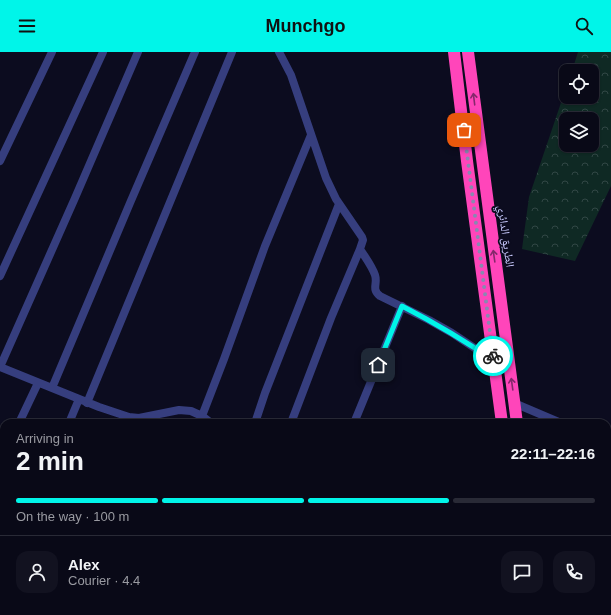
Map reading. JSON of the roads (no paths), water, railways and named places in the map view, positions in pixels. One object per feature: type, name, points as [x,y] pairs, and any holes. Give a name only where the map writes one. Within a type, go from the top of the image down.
[{"type":"highway","points":[[454,52],[501,419]]},
{"type":"highway","name":"الطريق الدائري","points":[[468,52],[516,419]]},
{"type":"street","points":[[0,161],[52,52]]},
{"type":"street","points":[[0,276],[103,52]]},
{"type":"street","points":[[138,52],[0,367],[87,403],[129,417],[139,418],[180,410],[191,411],[206,419]]},
{"type":"street","points":[[52,388],[195,52]]},
{"type":"street","points":[[87,403],[232,52]]},
{"type":"street","points":[[279,52],[291,75],[326,178],[339,204],[363,240],[302,391],[292,419]]},
{"type":"street","points":[[202,416],[265,246],[311,135]]},
{"type":"street","points":[[256,419],[265,393],[339,204]]},
{"type":"street","points":[[360,249],[375,273],[376,291],[380,296],[452,333],[494,361]]},
{"type":"street","points":[[356,419],[402,306]]},
{"type":"street","points":[[21,419],[38,382]]},
{"type":"street","points":[[71,419],[79,399]]},
{"type":"street","points":[[514,403],[552,419]]}]
